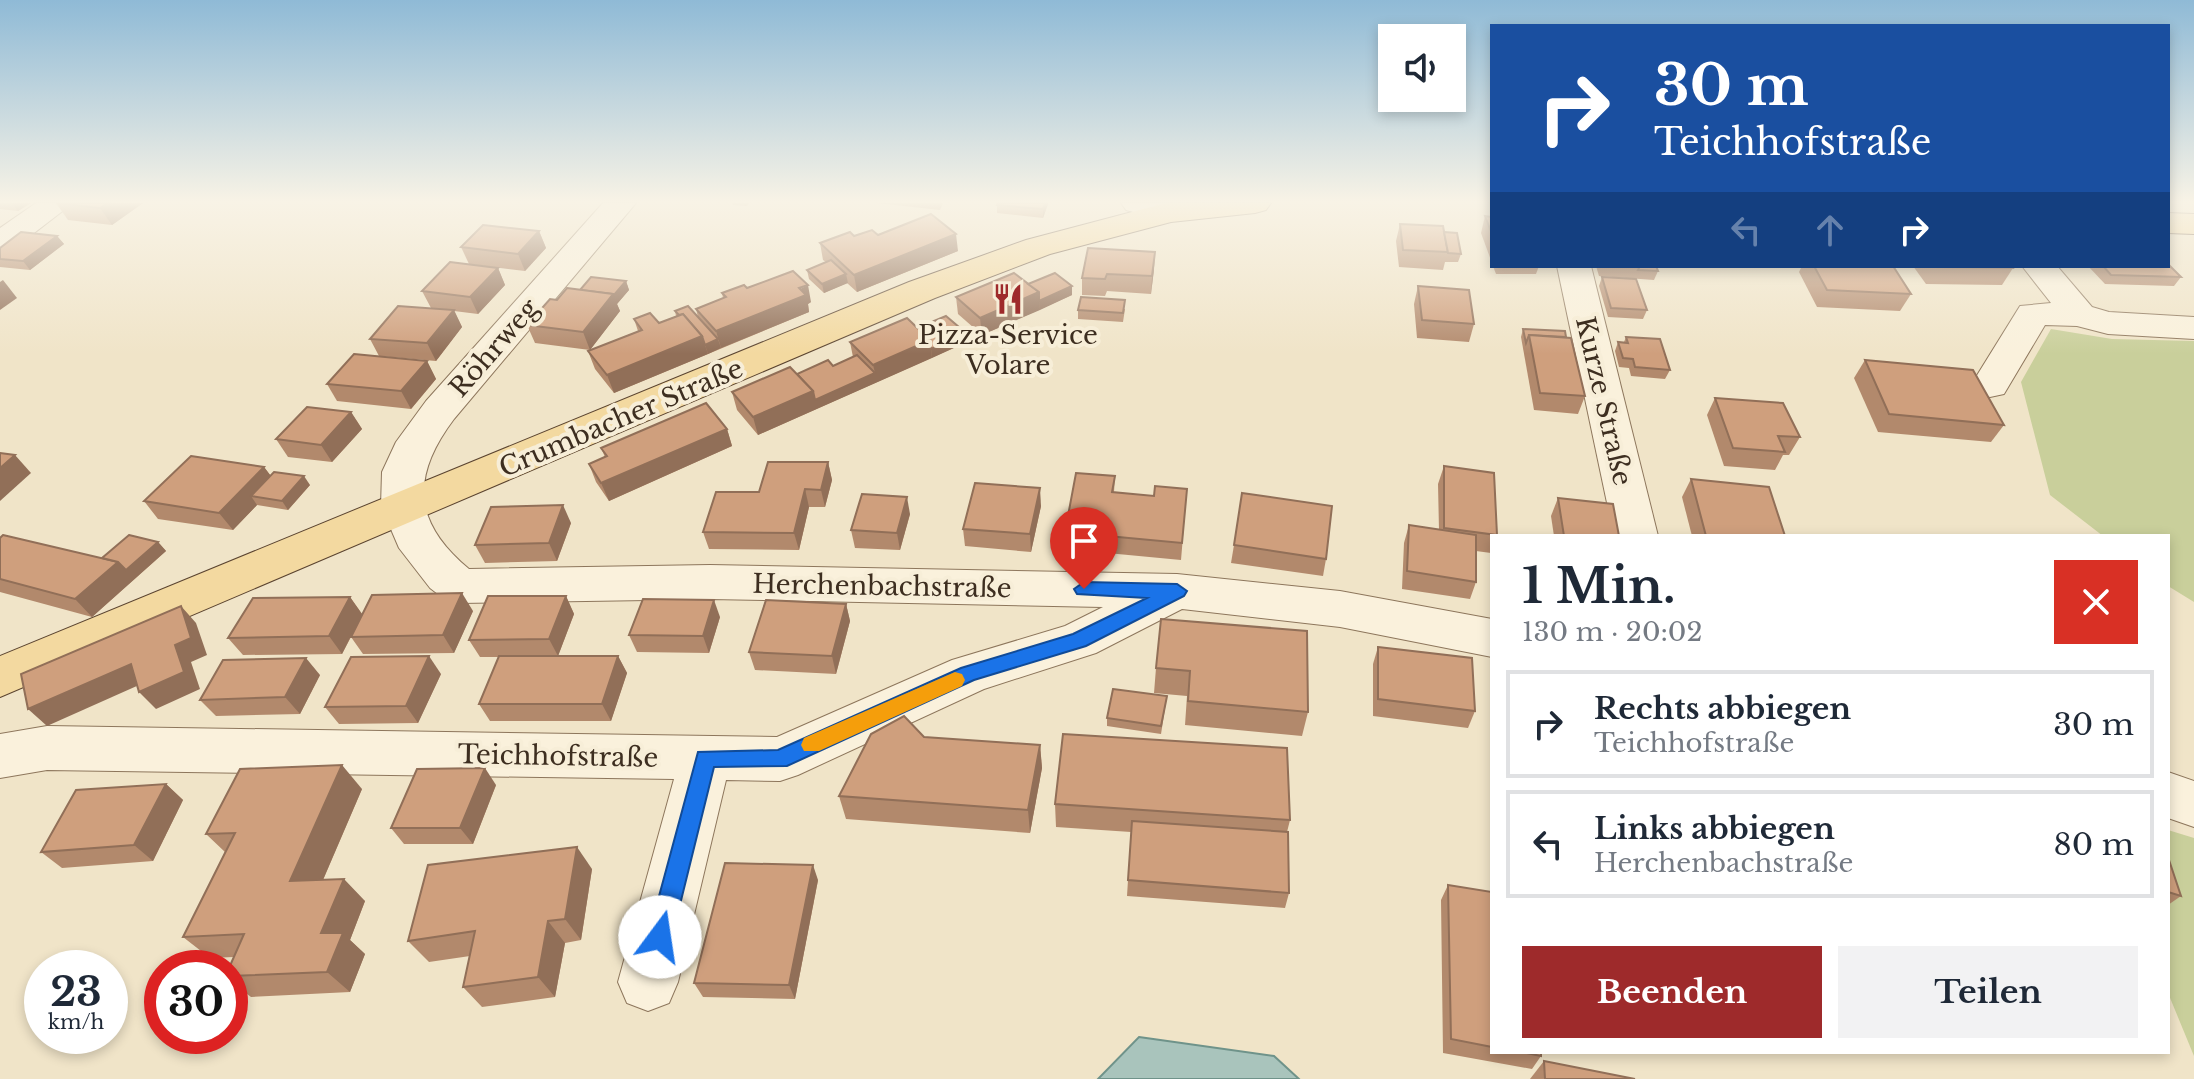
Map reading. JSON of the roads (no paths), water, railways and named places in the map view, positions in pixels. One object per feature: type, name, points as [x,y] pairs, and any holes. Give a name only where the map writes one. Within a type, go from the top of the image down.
[{"type":"main road","name":"Crumbacher Straße","points":[[0,677],[922,290],[1021,253]]},
{"type":"street","name":"Röhrweg","points":[[403,510],[403,472],[429,423],[576,253]]},
{"type":"street","name":"Kurze Straße","points":[[1574,268],[1636,534]]},
{"type":"street","points":[[2041,268],[2079,315]]},
{"type":"street","points":[[1990,385],[2033,314],[2079,315],[2108,323],[2194,328]]},
{"type":"street","name":"Herchenbachstraße","points":[[403,510],[435,567],[459,586],[710,582],[1177,591],[1340,609],[1490,638]]},
{"type":"street","name":"Teichhofstraße","points":[[0,756],[47,748],[780,759],[969,674],[1079,640],[1177,591]]},
{"type":"street","points":[[648,982],[706,758]]},
{"type":"street","points":[[2170,796],[2194,804]]},
{"type":"water","points":[[1139,1037],[1274,1056],[1299,1079],[1098,1079]]},
{"type":"place","name":"Pizza-Service Volare","points":[[1008,299]]}]
